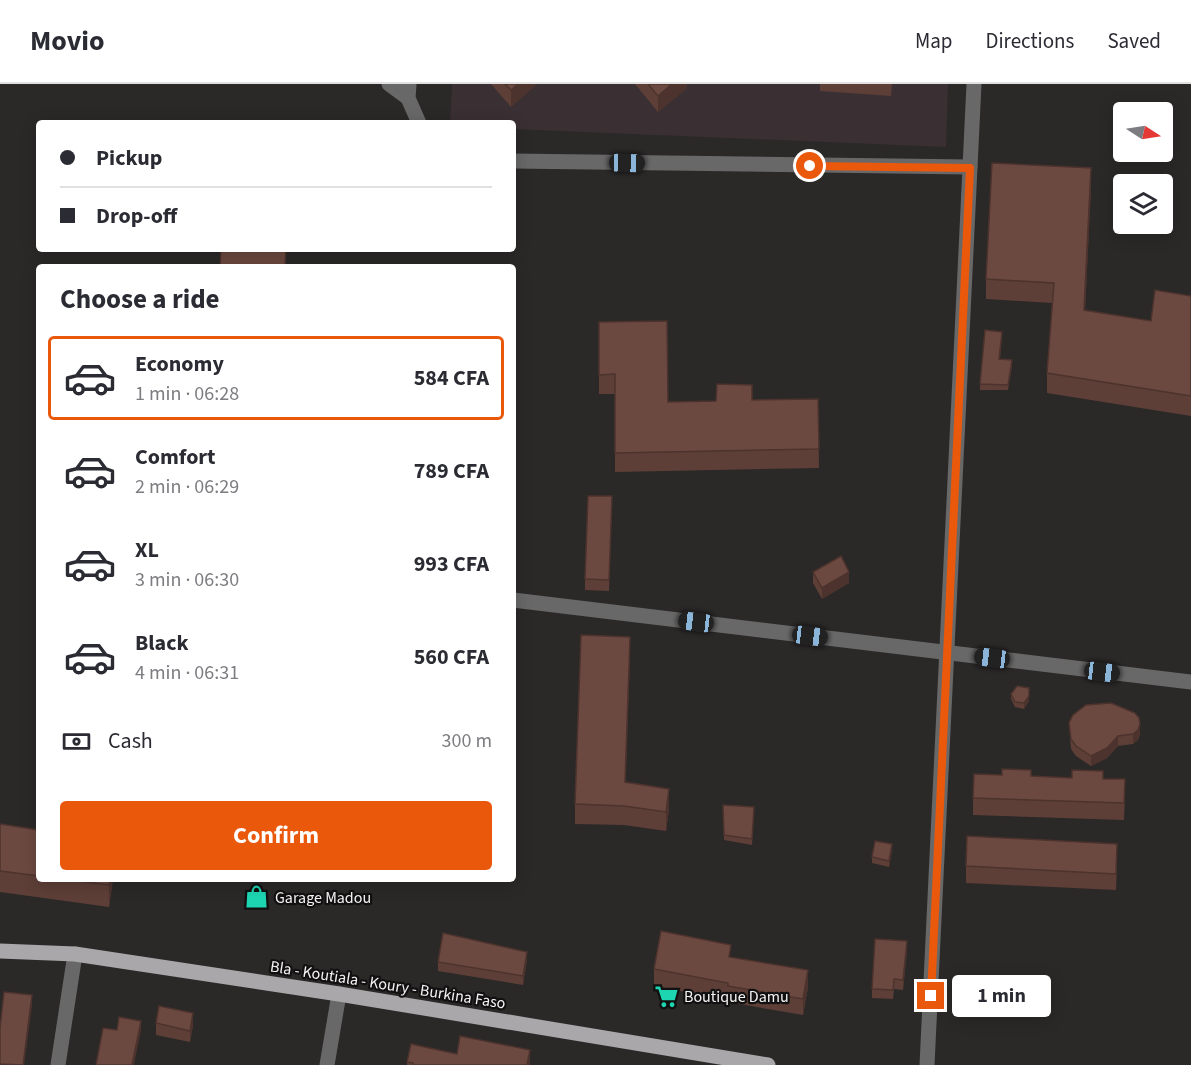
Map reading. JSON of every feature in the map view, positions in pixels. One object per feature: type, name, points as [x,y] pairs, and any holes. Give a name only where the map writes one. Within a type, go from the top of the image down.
[{"type":"main road","name":"Bla - Koutiala - Koury - Burkina Faso","points":[[0,951],[75,954],[339,994],[768,1065]]},
{"type":"street","points":[[389,84],[408,91],[419,120]]},
{"type":"street","points":[[927,1065],[974,84]]},
{"type":"street","points":[[516,161],[970,168]]},
{"type":"street","points":[[516,600],[1191,682]]},
{"type":"street","points":[[58,1065],[75,954]]},
{"type":"street","points":[[327,1065],[339,994]]},
{"type":"shaded area","points":[[452,84],[948,84],[946,147],[516,129],[516,120],[450,120]]},
{"type":"building","points":[[505,84],[518,84],[511,90]]},
{"type":"building","points":[[648,84],[672,84],[658,96]]},
{"type":"building","points":[[992,163],[1091,168],[1084,310],[1151,321],[1155,290],[1191,296],[1191,396],[1047,373],[1054,283],[986,279]]},
{"type":"building","points":[[221,252],[286,252],[285,264],[220,264]]},
{"type":"building","points":[[667,321],[668,402],[716,401],[717,384],[752,385],[752,400],[818,399],[819,449],[615,453],[615,374],[599,375],[599,322]]},
{"type":"building","points":[[985,330],[1002,332],[999,359],[1012,360],[1008,385],[980,384]]},
{"type":"building","points":[[588,496],[612,496],[609,580],[585,579]]},
{"type":"building","points":[[841,556],[849,572],[822,588],[813,572]]},
{"type":"building","points":[[581,635],[630,637],[625,782],[669,789],[666,812],[624,806],[575,804]]},
{"type":"building","points":[[1017,686],[1029,688],[1029,696],[1024,703],[1015,702],[1011,694]]},
{"type":"building","points":[[1111,703],[1135,713],[1139,718],[1138,730],[1133,734],[1118,736],[1107,748],[1091,756],[1076,746],[1071,739],[1069,723],[1073,715],[1086,705]]},
{"type":"building","points":[[1002,769],[1031,770],[1031,776],[1072,778],[1072,770],[1103,771],[1103,779],[1125,779],[1124,803],[973,798],[974,774],[1002,775]]},
{"type":"building","points":[[723,805],[754,807],[752,839],[724,835]]},
{"type":"building","points":[[0,824],[36,830],[36,876],[0,871]]},
{"type":"building","points":[[967,836],[1117,844],[1116,874],[966,866]]},
{"type":"building","points":[[875,841],[892,844],[889,861],[872,857]]},
{"type":"building","points":[[86,882],[110,882],[109,885]]},
{"type":"building","points":[[661,931],[731,945],[729,957],[808,970],[803,999],[728,986],[728,983],[654,969]]},
{"type":"building","points":[[443,933],[527,952],[523,976],[438,962]]},
{"type":"building","points":[[875,939],[907,941],[903,980],[894,979],[893,990],[872,989]]},
{"type":"building","points":[[4,992],[32,995],[23,1065],[0,1064],[0,1028]]},
{"type":"building","points":[[159,1006],[193,1013],[190,1031],[156,1023]]},
{"type":"building","points":[[119,1017],[141,1021],[132,1065],[96,1065],[103,1028],[117,1030]]},
{"type":"building","points":[[460,1036],[530,1050],[527,1065],[413,1065],[407,1062],[411,1044],[457,1054]]},
{"type":"place","name":"Garage Madou","points":[[257,897]]},
{"type":"place","name":"Boutique Damu","points":[[666,996]]},
{"type":"route","points":[[810,166],[970,168],[931,996]]}]
